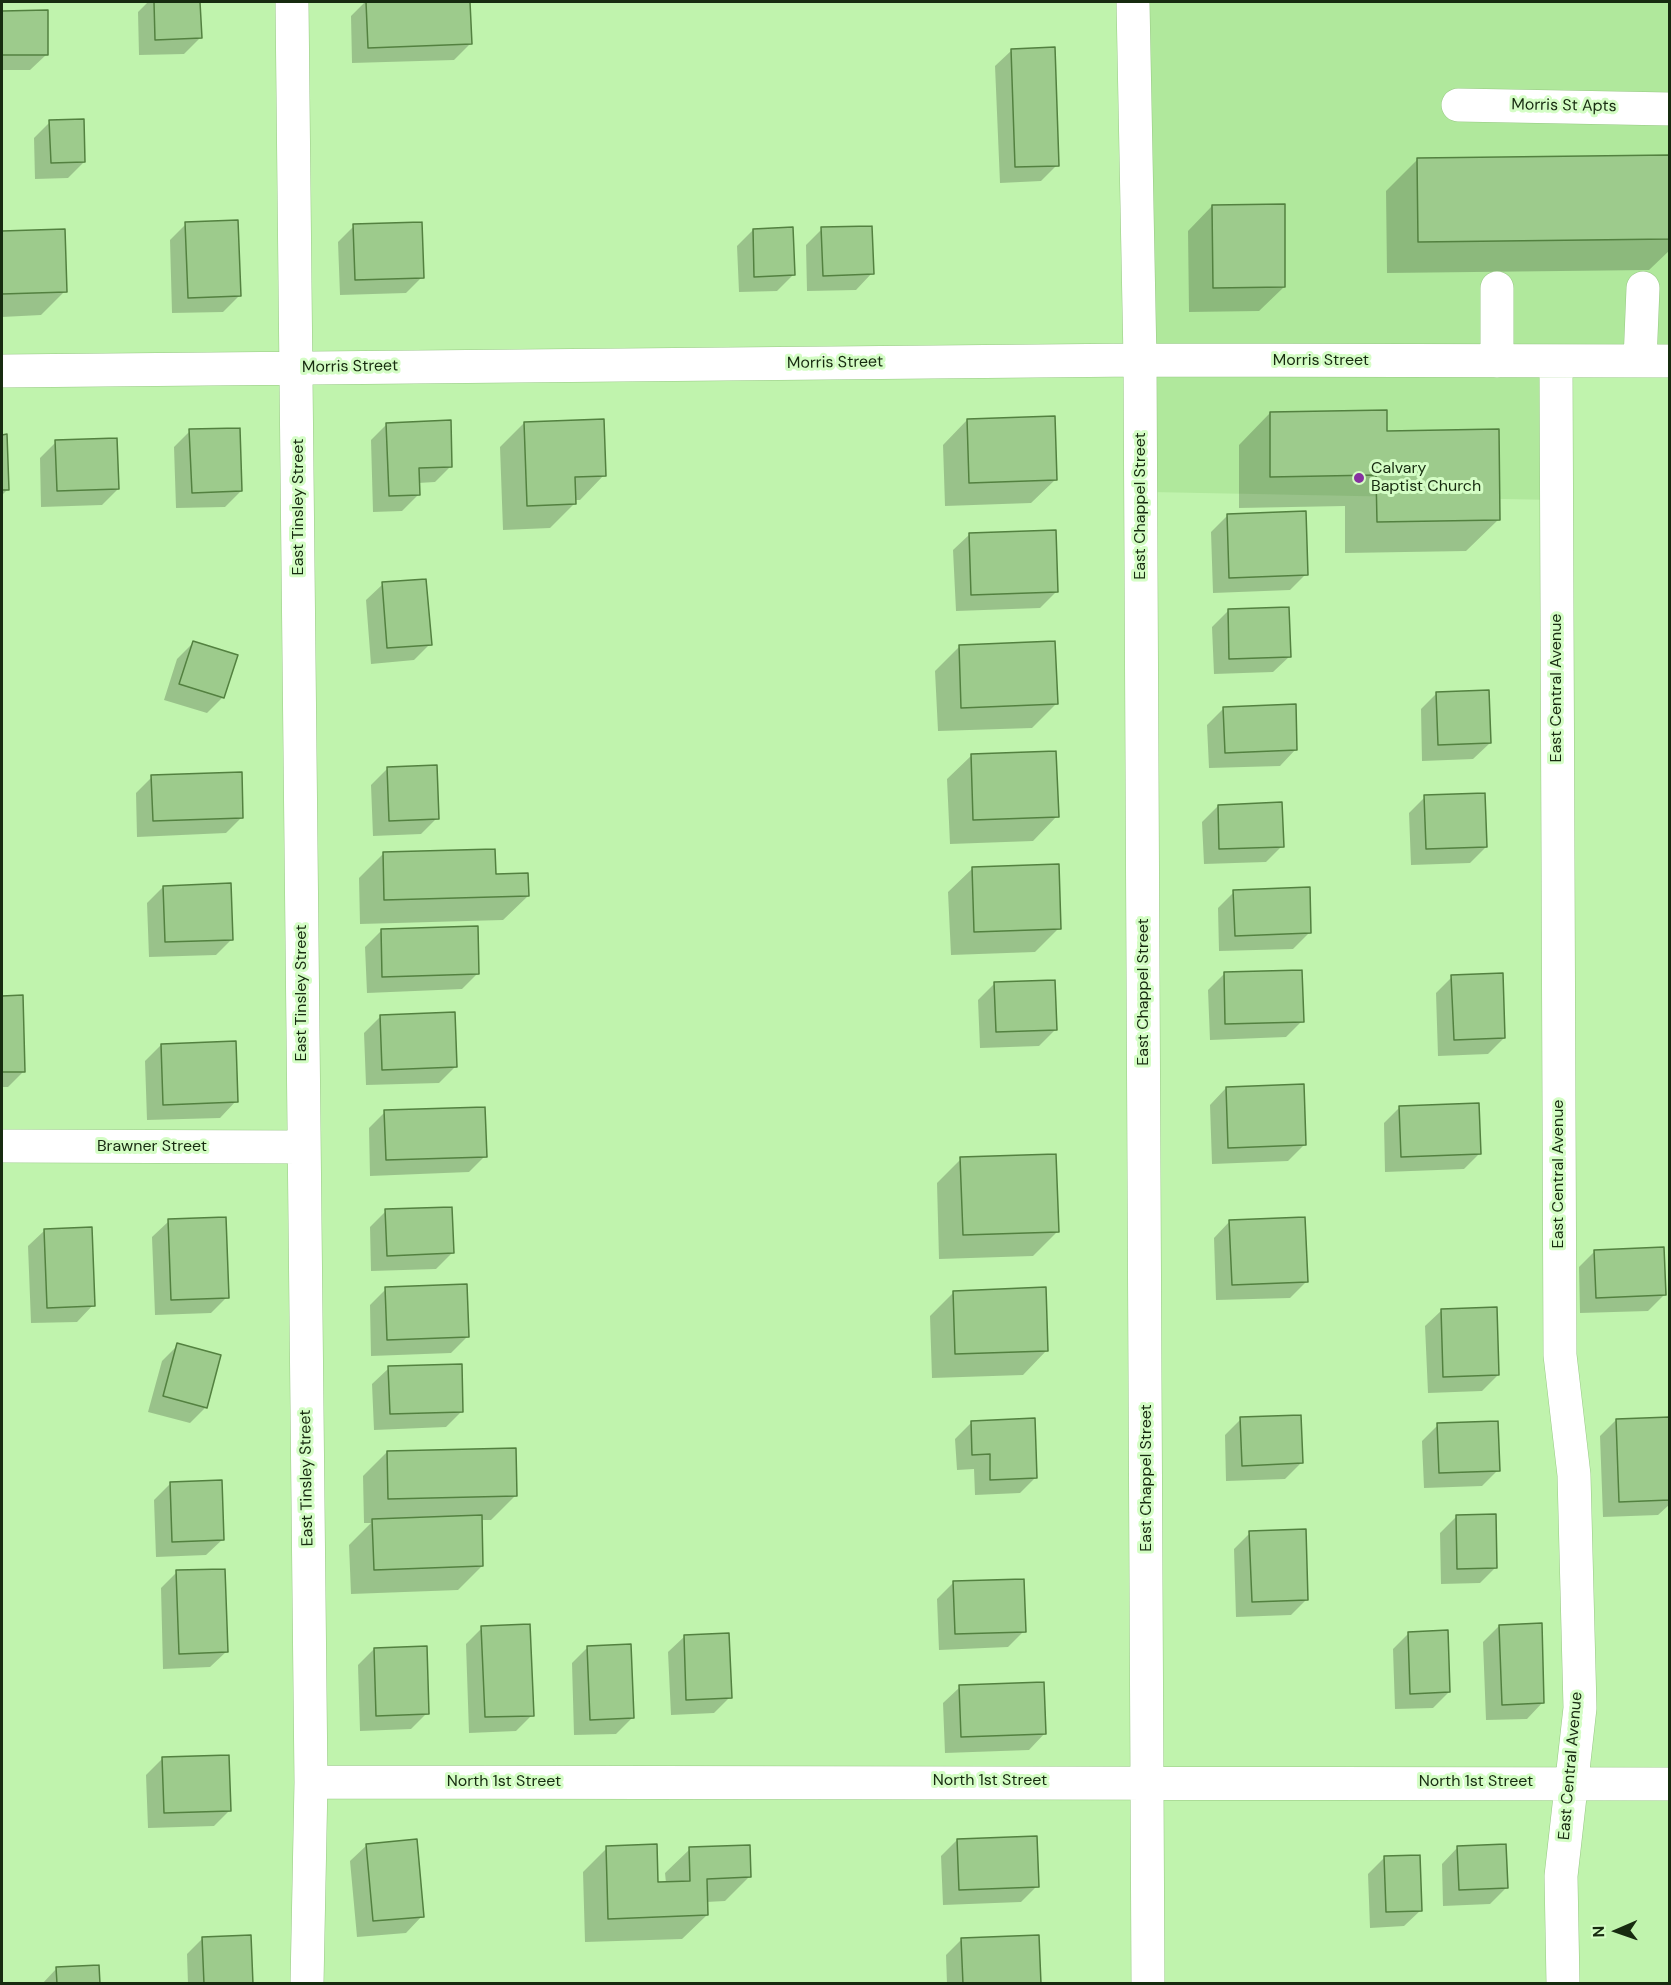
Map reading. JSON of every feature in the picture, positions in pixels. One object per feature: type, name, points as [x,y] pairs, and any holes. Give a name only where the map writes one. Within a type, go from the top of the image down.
[{"type":"street","name":"East Tinsley Street","points":[[292,2],[298,368],[303,1147],[311,1782],[307,1983]]},
{"type":"street","name":"East Chappel Street","points":[[1133,2],[1140,360],[1148,1983]]},
{"type":"street","name":"Morris St Apts","points":[[1458,105],[1670,109]]},
{"type":"street","points":[[1497,288],[1497,362]]},
{"type":"street","points":[[1643,288],[1655,361]]},
{"type":"street","name":"Morris Street","points":[[2,371],[1140,360],[1655,361]]},
{"type":"street","name":"East Central Avenue","points":[[1556,362],[1560,1355],[1574,1475],[1580,1708],[1561,1876],[1563,1983]]},
{"type":"street","name":"Brawner Street","points":[[2,1146],[303,1147]]},
{"type":"street","name":"North 1st Street","points":[[311,1782],[1148,1781],[1670,1784]]},
{"type":"shaded area","points":[[1136,2],[1669,2],[1669,369],[1560,371],[1555,500],[1151,492]]},
{"type":"building","points":[[154,2],[200,2],[202,38],[155,40]]},
{"type":"building","points":[[366,2],[470,2],[472,44],[368,48]]},
{"type":"building","points":[[48,10],[48,55],[2,55],[2,11]]},
{"type":"building","points":[[1055,47],[1059,166],[1015,167],[1011,49]]},
{"type":"building","points":[[84,119],[85,162],[51,163],[49,120]]},
{"type":"building","points":[[1670,155],[1670,239],[1418,242],[1417,158]]},
{"type":"building","points":[[1285,204],[1285,287],[1213,288],[1212,205]]},
{"type":"building","points":[[238,220],[241,296],[188,298],[185,222]]},
{"type":"building","points":[[422,222],[424,278],[355,280],[353,224]]},
{"type":"building","points":[[872,226],[874,274],[823,276],[821,227]]},
{"type":"building","points":[[793,227],[795,275],[754,277],[753,229]]},
{"type":"building","points":[[65,229],[67,292],[2,294],[2,231]]},
{"type":"building","points":[[1387,410],[1387,431],[1499,429],[1500,520],[1377,522],[1376,475],[1270,477],[1270,412]]},
{"type":"building","points":[[1055,416],[1057,480],[969,483],[967,419]]},
{"type":"building","points":[[604,419],[606,476],[575,477],[576,504],[527,506],[524,422]]},
{"type":"building","points":[[451,420],[452,467],[419,468],[420,495],[389,496],[386,423]]},
{"type":"building","points":[[240,428],[242,491],[192,493],[189,429]]},
{"type":"building","points":[[7,434],[9,490],[2,490],[2,435]]},
{"type":"building","points":[[117,438],[119,489],[57,491],[55,440]]},
{"type":"building","points":[[1306,511],[1308,575],[1229,578],[1227,514]]},
{"type":"building","points":[[1056,530],[1058,592],[971,595],[969,533]]},
{"type":"building","points":[[426,579],[432,645],[387,648],[382,582]]},
{"type":"building","points":[[1289,607],[1291,657],[1229,659],[1228,609]]},
{"type":"building","points":[[193,641],[238,655],[224,698],[179,684]]},
{"type":"building","points":[[1055,641],[1058,704],[961,708],[959,645]]},
{"type":"building","points":[[1489,690],[1491,743],[1438,745],[1436,692]]},
{"type":"building","points":[[1296,704],[1297,750],[1225,753],[1223,707]]},
{"type":"building","points":[[1056,751],[1059,817],[973,820],[971,754]]},
{"type":"building","points":[[437,765],[439,819],[389,821],[387,767]]},
{"type":"building","points":[[242,772],[243,818],[153,821],[151,775]]},
{"type":"building","points":[[1485,793],[1487,847],[1426,849],[1424,795]]},
{"type":"building","points":[[1282,802],[1284,847],[1219,849],[1218,805]]},
{"type":"building","points":[[495,849],[496,874],[528,873],[529,896],[384,900],[383,852]]},
{"type":"building","points":[[1059,864],[1061,929],[974,932],[972,867]]},
{"type":"building","points":[[231,883],[233,940],[165,942],[163,886]]},
{"type":"building","points":[[1310,887],[1311,933],[1235,936],[1233,890]]},
{"type":"building","points":[[478,926],[479,974],[382,977],[381,929]]},
{"type":"building","points":[[1302,970],[1304,1022],[1225,1024],[1224,972]]},
{"type":"building","points":[[1503,973],[1505,1038],[1454,1040],[1451,975]]},
{"type":"building","points":[[1055,980],[1057,1030],[996,1032],[994,982]]},
{"type":"building","points":[[23,995],[25,1072],[2,1072],[2,996]]},
{"type":"building","points":[[455,1012],[457,1067],[382,1070],[380,1015]]},
{"type":"building","points":[[236,1041],[238,1102],[163,1105],[161,1044]]},
{"type":"building","points":[[1304,1084],[1306,1145],[1228,1148],[1226,1087]]},
{"type":"building","points":[[1479,1103],[1481,1154],[1401,1157],[1399,1106]]},
{"type":"building","points":[[485,1107],[487,1157],[386,1160],[384,1110]]},
{"type":"building","points":[[1056,1154],[1059,1232],[963,1235],[960,1157]]},
{"type":"building","points":[[452,1207],[454,1253],[387,1256],[385,1209]]},
{"type":"building","points":[[226,1217],[229,1298],[171,1300],[168,1219]]},
{"type":"building","points":[[1305,1217],[1308,1282],[1232,1285],[1229,1220]]},
{"type":"building","points":[[92,1227],[95,1306],[47,1308],[44,1229]]},
{"type":"building","points":[[1664,1247],[1666,1295],[1596,1298],[1594,1250]]},
{"type":"building","points":[[467,1284],[469,1337],[387,1340],[385,1287]]},
{"type":"building","points":[[1046,1287],[1048,1351],[955,1354],[953,1291]]},
{"type":"building","points":[[1497,1307],[1499,1375],[1443,1377],[1441,1309]]},
{"type":"building","points":[[177,1343],[221,1355],[207,1408],[163,1396]]},
{"type":"building","points":[[462,1364],[463,1412],[390,1414],[388,1366]]},
{"type":"building","points":[[1301,1415],[1303,1463],[1242,1466],[1240,1417]]},
{"type":"building","points":[[1670,1417],[1670,1500],[1619,1502],[1616,1419]]},
{"type":"building","points":[[1035,1418],[1037,1478],[990,1480],[990,1454],[972,1455],[971,1421]]},
{"type":"building","points":[[1498,1421],[1500,1471],[1439,1473],[1437,1423]]},
{"type":"building","points":[[516,1448],[517,1496],[388,1499],[387,1451]]},
{"type":"building","points":[[222,1480],[224,1540],[172,1542],[170,1482]]},
{"type":"building","points":[[1496,1514],[1497,1568],[1457,1569],[1456,1515]]},
{"type":"building","points":[[482,1515],[483,1566],[374,1570],[372,1519]]},
{"type":"building","points":[[1306,1529],[1308,1600],[1252,1602],[1249,1531]]},
{"type":"building","points":[[225,1569],[228,1652],[179,1654],[176,1570]]},
{"type":"building","points":[[1024,1579],[1026,1632],[955,1634],[953,1581]]},
{"type":"building","points":[[1542,1623],[1544,1703],[1502,1705],[1499,1625]]},
{"type":"building","points":[[530,1624],[534,1716],[485,1717],[481,1626]]},
{"type":"building","points":[[1448,1630],[1450,1692],[1410,1694],[1408,1632]]},
{"type":"building","points":[[729,1633],[732,1698],[686,1700],[684,1635]]},
{"type":"building","points":[[631,1644],[634,1718],[590,1720],[587,1646]]},
{"type":"building","points":[[427,1646],[429,1714],[376,1716],[374,1648]]},
{"type":"building","points":[[1044,1682],[1046,1734],[961,1737],[959,1685]]},
{"type":"building","points":[[229,1755],[231,1811],[164,1813],[162,1757]]},
{"type":"building","points":[[1037,1836],[1039,1887],[959,1890],[957,1839]]},
{"type":"building","points":[[417,1839],[424,1917],[373,1921],[366,1844]]},
{"type":"building","points":[[657,1844],[658,1882],[690,1881],[689,1847],[750,1845],[751,1877],[707,1879],[708,1915],[608,1919],[606,1846]]},
{"type":"building","points":[[1506,1844],[1508,1888],[1459,1890],[1457,1846]]},
{"type":"building","points":[[1420,1855],[1422,1911],[1386,1912],[1384,1856]]},
{"type":"building","points":[[251,1935],[253,1984],[204,1984],[202,1937]]},
{"type":"building","points":[[1039,1935],[1041,1984],[963,1984],[961,1938]]},
{"type":"building","points":[[99,1965],[100,1984],[57,1984],[56,1967]]},
{"type":"place","name":"Calvary Baptist Church","points":[[1359,478]]}]
